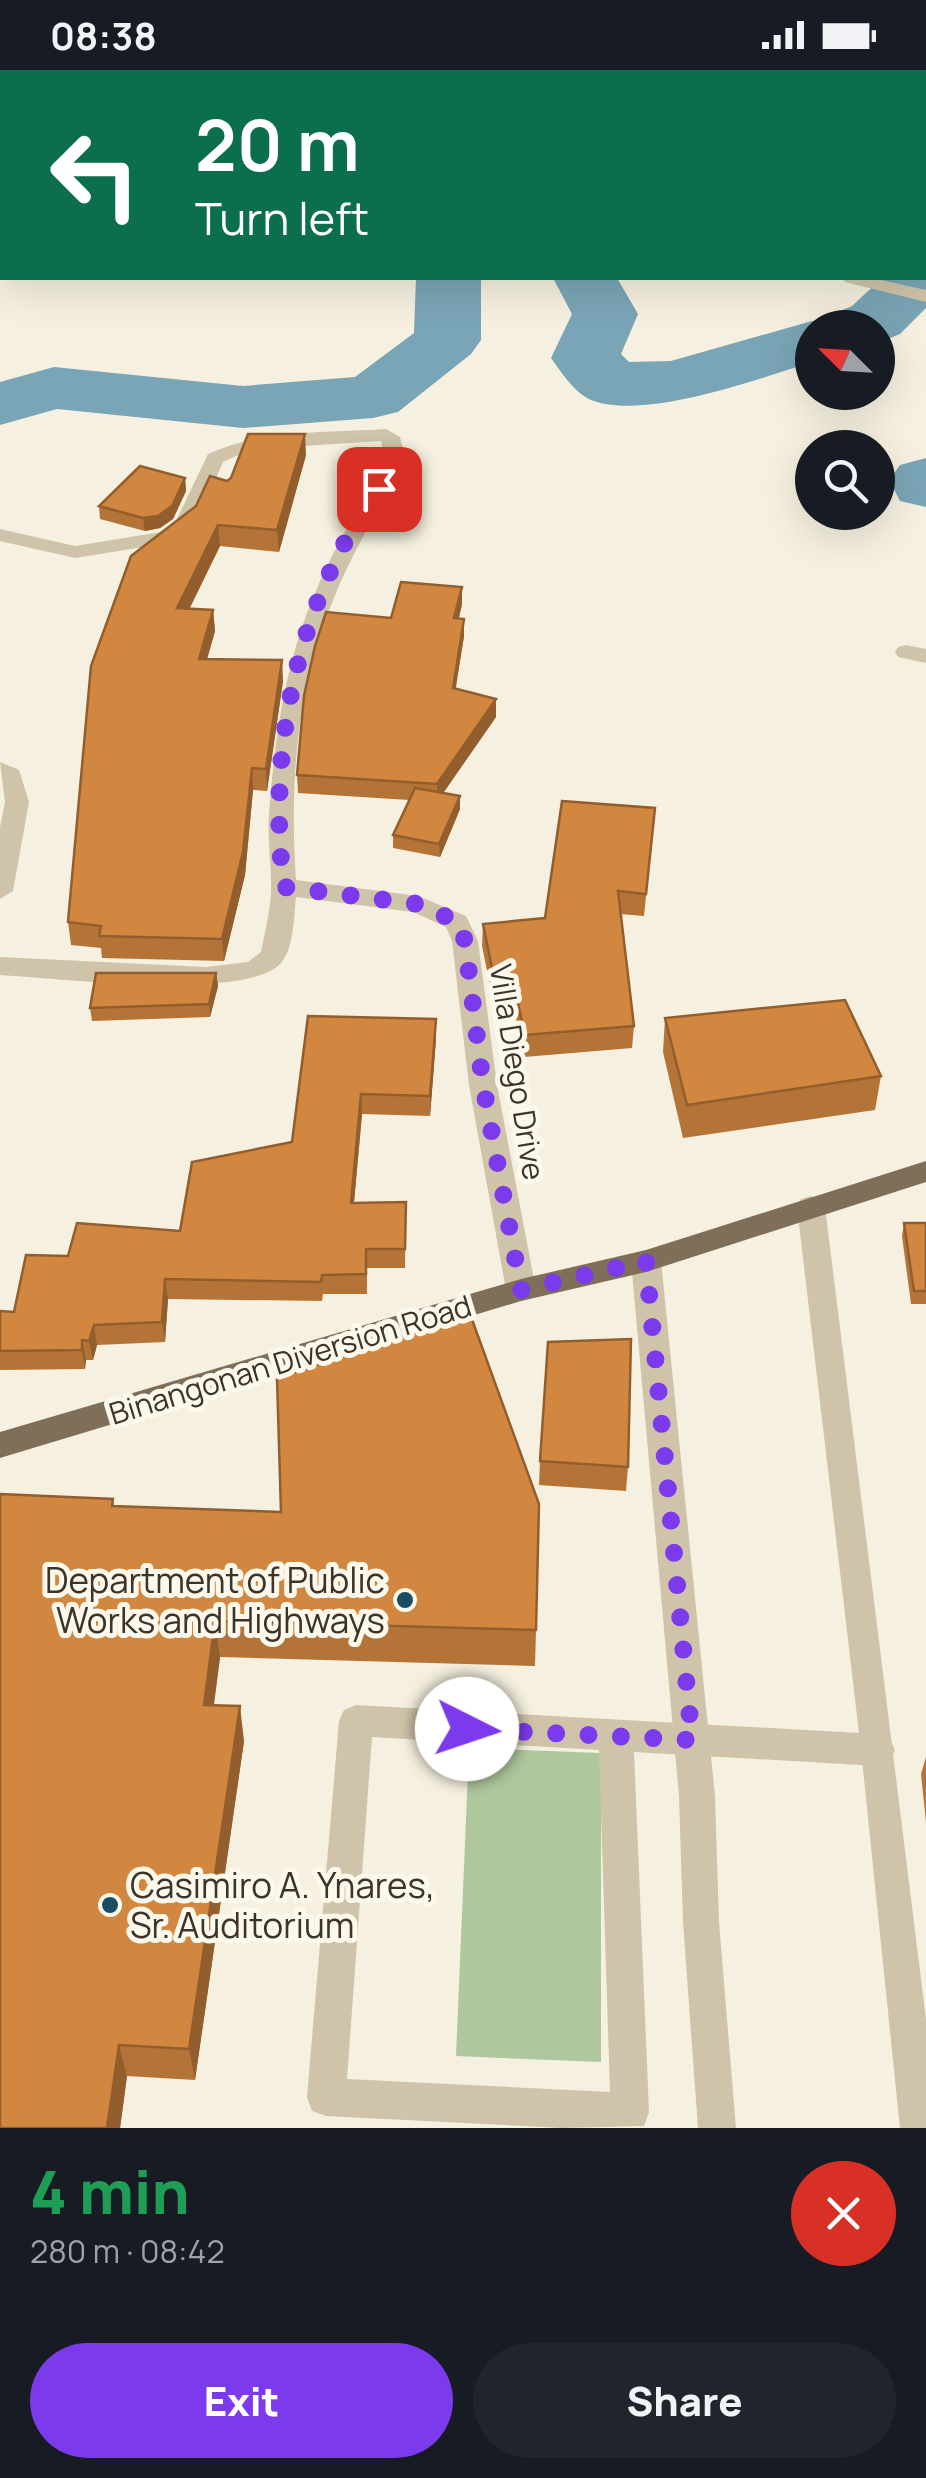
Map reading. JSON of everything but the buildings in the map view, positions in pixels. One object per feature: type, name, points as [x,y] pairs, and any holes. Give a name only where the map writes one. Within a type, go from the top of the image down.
[{"type":"main road","name":"Binangonan Diversion Road","points":[[0,1445],[521,1290],[646,1261],[926,1171]]},
{"type":"street","points":[[859,280],[926,296]]},
{"type":"street","points":[[0,535],[75,552],[167,537],[185,524],[214,458],[222,452],[272,442],[376,435],[390,438],[396,466],[362,512],[324,580],[302,651],[285,745],[279,850],[284,887],[273,956],[254,970],[206,976],[0,966]]},
{"type":"street","points":[[0,769],[11,775],[16,802],[0,892]]},
{"type":"street","name":"Villa Diego Drive","points":[[284,887],[418,904],[458,922],[465,941],[483,1085],[521,1290]]},
{"type":"street","points":[[810,1207],[920,2112]]},
{"type":"street","points":[[646,1261],[692,1740],[717,2128]]},
{"type":"street","points":[[616,1738],[630,2112],[326,2098],[356,1721],[878,1750]]},
{"type":"green space","points":[[469,1748],[601,1753],[601,2062],[456,2056]]},
{"type":"waterway","points":[[0,404],[54,388],[243,407],[373,397],[447,340],[449,280]]},
{"type":"waterway","points":[[586,280],[605,314],[585,358],[611,383],[675,382],[795,346]]},
{"type":"waterway","points":[[886,310],[917,280]]},
{"type":"waterway","points":[[926,480],[926,485]]},
{"type":"place","name":"Department of Public Works and Highways","points":[[405,1600]]},
{"type":"place","name":"Casimiro A. Ynares, Sr. Auditorium","points":[[110,1905]]},
{"type":"route","points":[[379,489],[324,580],[302,651],[285,745],[279,850],[284,887],[418,904],[458,922],[465,941],[483,1085],[521,1290],[646,1261],[692,1740],[467,1729]]}]
